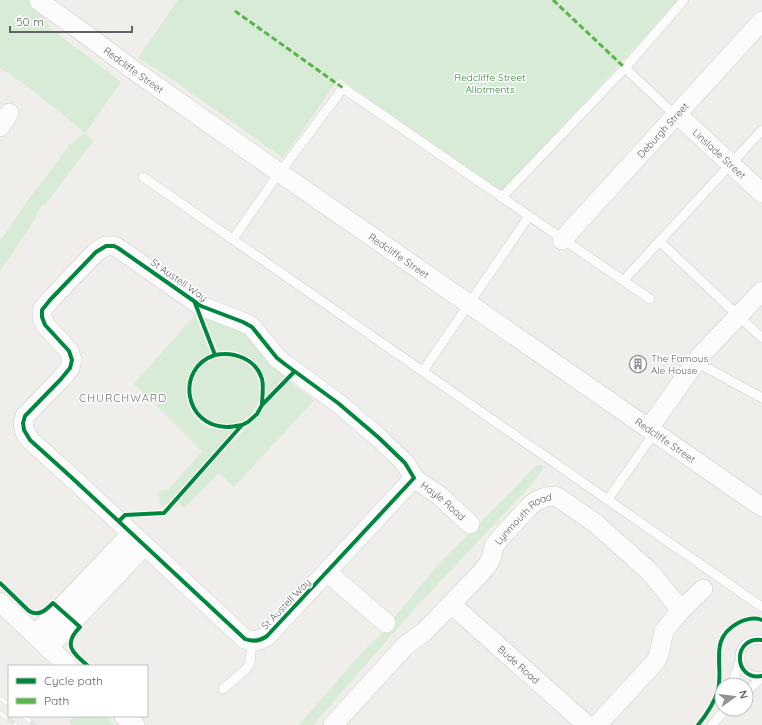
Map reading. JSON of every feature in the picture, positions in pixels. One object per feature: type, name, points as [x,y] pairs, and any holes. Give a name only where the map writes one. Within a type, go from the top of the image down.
[{"type":"street","name":"Redcliffe Street","points":[[39,1],[132,69],[280,173],[762,507]]},
{"type":"street","name":"Deburgh Street","points":[[562,240],[762,21]]},
{"type":"street","name":"Linslade Street","points":[[676,115],[762,193]]},
{"type":"street","name":"St Austell Way","points":[[106,246],[114,246],[118,248],[201,306],[248,324],[256,331],[272,352],[286,365],[338,403],[378,437],[404,463],[414,478],[267,636],[252,642],[245,639],[138,540],[30,440],[25,433],[23,426],[25,416],[61,379],[70,368],[72,360],[70,351],[45,325],[42,317],[42,310],[96,252],[106,246]]},
{"type":"street","points":[[652,430],[696,362],[762,291]]},
{"type":"street","name":"Hayle Road","points":[[414,478],[440,496],[470,524]]},
{"type":"street","name":"Lynmouth Road","points":[[334,725],[405,646],[424,632],[487,566],[492,556],[494,546],[502,536],[536,501],[550,496],[559,498],[596,523],[650,572],[682,610]]},
{"type":"street","points":[[41,642],[138,540]]},
{"type":"street","points":[[327,572],[386,623]]},
{"type":"street","points":[[597,725],[656,661],[664,631],[703,589]]},
{"type":"street","points":[[0,602],[67,665]]},
{"type":"street","name":"Bude Road","points":[[451,604],[587,725]]},
{"type":"street","points":[[125,717],[134,725]]},
{"type":"lane","points":[[502,197],[624,68],[684,0]]},
{"type":"lane","points":[[624,68],[676,115]]},
{"type":"lane","points":[[233,239],[343,88],[650,300]]},
{"type":"lane","points":[[623,281],[762,130]]},
{"type":"lane","points":[[143,177],[762,606]]},
{"type":"lane","points":[[423,371],[529,216]]},
{"type":"lane","points":[[659,241],[762,338]]},
{"type":"lane","points":[[696,362],[762,398]]},
{"type":"lane","points":[[608,499],[652,430]]},
{"type":"lane","points":[[735,677],[740,662],[741,652],[746,644],[754,640],[762,640]]},
{"type":"lane","points":[[223,689],[250,664],[252,642]]},
{"type":"lane","points":[[740,662],[741,666],[747,673],[754,676],[762,676]]},
{"type":"lane","points":[[754,684],[762,676]]},
{"type":"lane","points":[[712,725],[719,717]]},
{"type":"green space","points":[[0,0],[34,0],[50,28],[121,82],[85,133],[30,88],[0,68]]},
{"type":"green space","name":"Redcliffe Street Allotments","points":[[178,0],[679,0],[501,192],[339,78],[283,158],[169,77],[138,58]]},
{"type":"green space","points":[[85,133],[94,140],[45,205],[43,205],[36,214],[37,216],[0,271],[0,241],[30,197],[69,145]]},
{"type":"green space","points":[[203,314],[240,325],[286,376],[266,399],[264,378],[260,370],[254,362],[239,353],[218,351]]},
{"type":"green space","points":[[195,315],[211,354],[194,367],[189,376],[186,386],[186,397],[189,407],[194,416],[210,428],[218,430],[235,430],[164,507],[160,504],[159,491],[169,489],[202,451],[134,384]]},
{"type":"green space","points":[[226,357],[239,360],[250,367],[257,378],[260,391],[257,404],[250,415],[239,422],[226,425],[213,422],[202,415],[195,404],[192,391],[195,378],[202,367],[213,360]]},
{"type":"green space","points":[[289,381],[314,400],[234,487],[219,473],[184,508],[177,502]]},
{"type":"green space","points":[[536,466],[543,466],[543,469],[533,483],[418,605],[313,725],[299,725],[362,652],[378,637],[438,565]]},
{"type":"green space","points":[[73,717],[106,717],[114,725],[72,725],[69,723]]},
{"type":"railway","points":[[0,698],[8,704]]},
{"type":"railway","points":[[0,713],[16,725]]},
{"type":"railway","points":[[24,717],[35,725]]},
{"type":"marked path","points":[[553,0],[625,68]]},
{"type":"marked path","points":[[235,11],[343,88]]},
{"type":"cycle path","points":[[106,246],[114,246],[118,248],[201,306],[252,327],[277,358],[338,403],[378,437],[405,463],[414,478],[267,636],[262,639],[254,641],[245,639],[30,440],[24,430],[23,423],[25,416],[61,379],[70,368],[72,360],[69,351],[45,325],[42,317],[42,310],[96,252],[106,246]]},
{"type":"cycle path","points":[[195,303],[215,355],[230,354],[243,358],[255,366],[259,372],[263,382],[262,405]]},
{"type":"cycle path","points":[[215,355],[202,362],[194,372],[190,383],[190,396],[194,408],[201,418],[212,424],[227,427],[242,425]]},
{"type":"cycle path","points":[[119,521],[125,515],[164,513],[242,425],[257,414],[262,405],[294,372]]},
{"type":"cycle path","points":[[0,583],[29,611],[39,613],[53,603],[80,627],[75,633],[71,644],[74,653],[87,665]]},
{"type":"cycle path","points":[[698,725],[710,709],[718,690],[719,653],[723,637],[729,629],[738,623],[753,619],[762,620]]},
{"type":"cycle path","points":[[762,640],[752,641],[745,645],[741,651],[740,658],[741,666],[746,672],[752,676],[762,676]]},
{"type":"place","name":"The Famous Ale House","points":[[638,364]]},
{"type":"district","name":"CHURCHWARD","points":[[123,398]]}]
